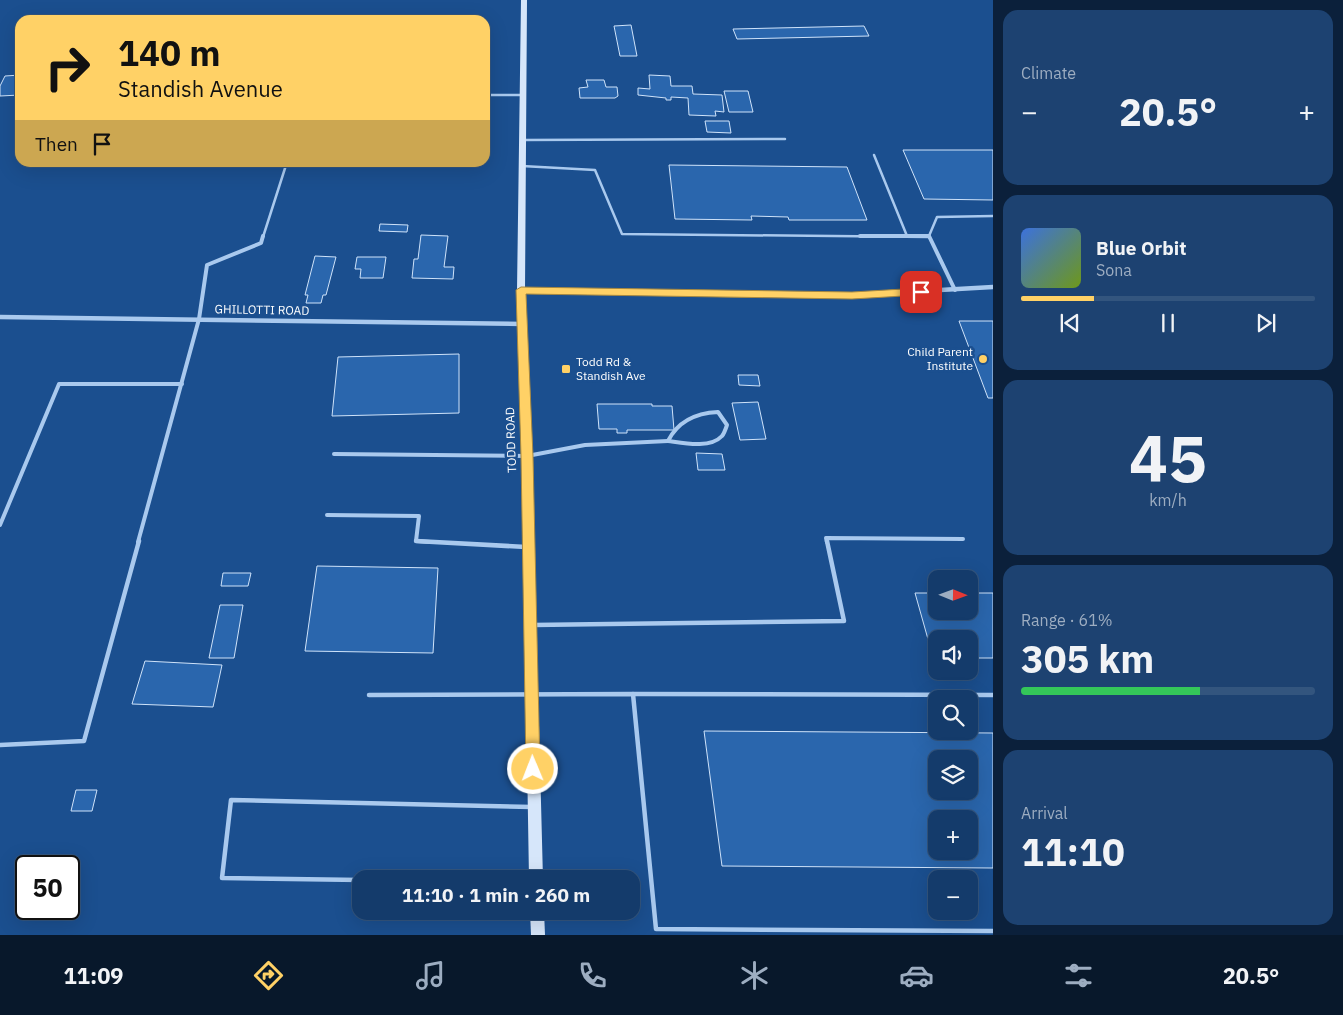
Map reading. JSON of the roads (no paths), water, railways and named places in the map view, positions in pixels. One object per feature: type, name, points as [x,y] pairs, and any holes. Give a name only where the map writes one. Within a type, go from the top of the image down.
[{"type":"main road","name":"TODD ROAD","points":[[524,0],[521,290],[527,456],[536,870]]},
{"type":"main road","points":[[537,920],[538,935]]},
{"type":"street","points":[[521,290],[852,295],[993,288]]},
{"type":"street","name":"GHILLOTTI ROAD","points":[[0,317],[523,324]]},
{"type":"lane","points":[[490,95],[523,95]]},
{"type":"lane","points":[[523,140],[786,139]]},
{"type":"lane","points":[[874,155],[907,236]]},
{"type":"lane","points":[[522,166],[595,170],[622,234],[929,236]]},
{"type":"lane","points":[[0,745],[84,741],[199,319],[208,265],[261,243],[285,167]]},
{"type":"lane","points":[[955,290],[929,236],[937,217],[993,216]]},
{"type":"lane","points":[[0,525],[59,384],[182,384]]},
{"type":"lane","points":[[334,454],[527,456],[584,445],[668,441],[692,444],[710,442],[722,436],[727,425],[718,412],[705,412],[691,418],[671,432],[668,441]]},
{"type":"lane","points":[[327,515],[419,516],[416,541],[528,547]]},
{"type":"lane","points":[[530,625],[844,621],[826,538],[963,539]]},
{"type":"lane","points":[[370,695],[532,693],[993,695]]},
{"type":"lane","points":[[633,694],[656,929],[993,931]]},
{"type":"lane","points":[[352,880],[222,878],[231,800],[534,808]]},
{"type":"place","name":"Child Parent Institute","points":[[983,359]]},
{"type":"place","name":"Todd Rd & Standish Ave","points":[[566,369]]}]
